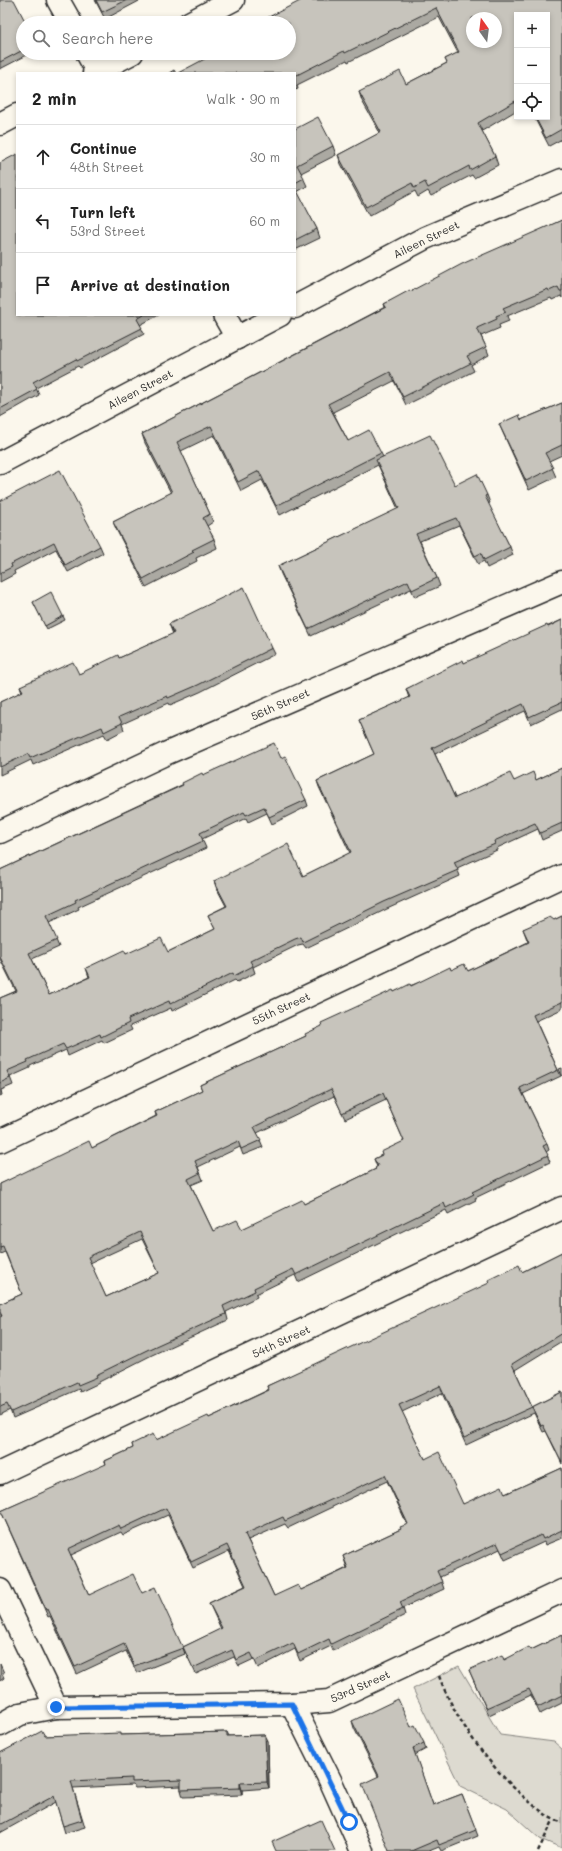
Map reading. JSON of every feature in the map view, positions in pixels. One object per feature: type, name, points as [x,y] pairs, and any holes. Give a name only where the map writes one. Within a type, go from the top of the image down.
[{"type":"street","points":[[58,0],[66,16]]},
{"type":"street","points":[[202,16],[233,0]]},
{"type":"street","points":[[94,68],[114,60]]},
{"type":"street","points":[[0,124],[16,115]]},
{"type":"street","name":"Aileen Street","points":[[296,306],[425,238],[562,180]]},
{"type":"street","points":[[225,316],[236,338]]},
{"type":"street","name":"Aileen Street","points":[[0,463],[278,316]]},
{"type":"street","name":"56th Street","points":[[0,832],[165,754],[562,582]]},
{"type":"street","name":"55th Street","points":[[0,1141],[562,876]]},
{"type":"street","name":"54th Street","points":[[0,1473],[562,1208]]},
{"type":"street","points":[[0,1590],[56,1707]]},
{"type":"street","name":"53rd Street","points":[[0,1725],[20,1714],[56,1707],[292,1704],[328,1701],[562,1591]]},
{"type":"street","points":[[292,1704],[331,1782],[362,1851]]},
{"type":"path","points":[[431,1653],[444,1688],[481,1750],[523,1798],[553,1821],[562,1822]]},
{"type":"path","points":[[538,1851],[553,1821]]},
{"type":"shaded area","points":[[459,1666],[500,1735],[554,1742],[562,1749],[562,1848],[540,1839],[507,1809],[460,1786],[413,1689]]},
{"type":"building","points":[[0,0],[14,0],[22,16],[16,16],[16,54],[0,62]]},
{"type":"building","points":[[96,0],[127,0],[102,12]]},
{"type":"building","points":[[302,0],[562,0],[562,129],[546,138],[537,120],[550,120],[550,12],[514,12],[514,102],[478,123],[495,156],[470,170],[469,166],[428,188],[425,182],[414,188],[412,183],[366,207],[338,155],[381,132],[359,92],[400,71],[406,84],[447,63],[445,59],[459,52],[436,8],[345,53],[344,51],[296,75],[296,72],[180,72],[203,60],[296,60],[296,16],[271,16]]},
{"type":"building","points":[[318,117],[333,146],[297,165],[304,178],[296,182],[296,128]]},
{"type":"building","points":[[16,155],[16,316],[142,316],[137,319],[142,328],[77,361],[76,359],[33,382],[37,389],[0,409],[0,163]]},
{"type":"building","points":[[296,189],[317,229],[296,240]]},
{"type":"building","points":[[562,220],[562,291],[560,291],[558,287],[549,291],[548,289],[503,308],[506,312],[496,316],[497,319],[477,328],[486,347],[467,356],[471,363],[403,397],[390,372],[328,404],[348,441],[369,430],[381,453],[276,506],[259,471],[238,482],[211,426],[177,442],[210,514],[203,518],[214,539],[192,550],[194,552],[143,579],[113,522],[172,492],[142,434],[386,307],[384,304],[410,290],[411,291],[462,264]]},
{"type":"building","points":[[562,403],[562,445],[545,453],[553,468],[526,481],[499,424],[519,415],[521,420]]},
{"type":"building","points":[[430,435],[455,485],[477,474],[487,495],[485,496],[510,547],[484,560],[481,553],[475,556],[456,518],[416,534],[437,578],[412,590],[408,581],[308,629],[278,566],[399,508],[376,460]]},
{"type":"building","points":[[60,470],[100,546],[65,565],[54,542],[11,564],[12,567],[0,573],[0,501]]},
{"type":"building","points":[[244,587],[272,648],[198,685],[168,698],[167,696],[119,717],[122,723],[104,732],[102,727],[30,758],[28,754],[0,767],[0,702],[23,691],[20,686],[73,662],[79,674],[118,655],[119,658],[174,633],[169,624]]},
{"type":"building","points":[[51,592],[63,616],[45,626],[33,602]]},
{"type":"building","points":[[562,620],[562,702],[529,717],[523,704],[432,748],[455,798],[510,773],[514,781],[533,772],[536,780],[562,768],[562,823],[540,833],[535,823],[494,841],[495,844],[454,862],[458,870],[384,902],[303,942],[301,937],[295,939],[250,961],[253,966],[234,976],[233,973],[170,1004],[169,1001],[128,1019],[129,1023],[101,1037],[100,1034],[66,1049],[63,1044],[27,1060],[28,1062],[7,1071],[10,1078],[0,1083],[0,998],[17,991],[0,957],[0,870],[183,785],[182,783],[202,773],[203,775],[274,743],[281,758],[285,756],[306,800],[269,817],[264,807],[246,815],[244,812],[200,833],[203,841],[75,900],[76,902],[46,916],[57,940],[29,953],[49,995],[90,977],[86,968],[124,950],[126,954],[161,938],[168,952],[215,929],[208,915],[227,906],[214,881],[288,844],[303,876],[351,852],[317,781],[374,754],[359,720],[410,697],[406,689],[463,660],[464,663],[547,625],[548,627]]},
{"type":"building","points":[[562,916],[562,1002],[533,1015],[558,1070],[520,1088],[547,1144],[543,1146],[548,1155],[472,1192],[474,1194],[446,1208],[444,1203],[296,1275],[293,1269],[254,1288],[255,1291],[223,1306],[226,1314],[149,1349],[96,1375],[97,1377],[78,1385],[77,1382],[11,1412],[7,1404],[0,1407],[0,1317],[2,1316],[0,1312],[0,1304],[22,1294],[3,1246],[0,1247],[0,1184],[89,1141],[92,1148],[157,1116],[155,1112],[202,1090],[200,1085],[306,1036],[305,1034],[322,1026],[321,1023],[393,990],[394,992],[410,984],[411,986],[450,967],[451,970],[464,964],[468,971],[529,942],[523,929],[550,917],[554,920]],"holes":[[[331,1089],[342,1113],[383,1093],[404,1141],[381,1152],[382,1155],[374,1159],[378,1166],[375,1168],[376,1169],[304,1204],[302,1200],[242,1229],[237,1220],[213,1231],[188,1179],[200,1173],[195,1161],[238,1141],[241,1149],[261,1140],[254,1127]],[[140,1232],[159,1273],[106,1297],[88,1257]]]},
{"type":"building","points":[[562,1068],[562,1076],[559,1069]]},
{"type":"building","points":[[562,1252],[562,1333],[512,1364],[532,1407],[464,1438],[440,1386],[399,1405],[425,1459],[439,1452],[463,1504],[502,1486],[505,1494],[562,1468],[562,1530],[543,1539],[541,1535],[502,1553],[497,1543],[437,1571],[442,1582],[400,1602],[403,1609],[331,1644],[329,1639],[298,1654],[293,1643],[255,1661],[251,1653],[236,1660],[232,1650],[193,1668],[183,1647],[222,1628],[209,1603],[246,1586],[227,1545],[191,1562],[166,1508],[121,1529],[119,1525],[68,1549],[89,1595],[133,1574],[142,1593],[155,1587],[183,1648],[134,1666],[124,1644],[75,1667],[48,1609],[46,1610],[1,1511],[106,1464],[105,1461],[133,1448],[132,1444],[153,1434],[156,1440],[208,1416],[209,1418],[269,1390],[267,1386],[489,1283],[488,1280],[519,1265],[522,1272]],"holes":[[[385,1475],[408,1524],[400,1527],[401,1529],[343,1556],[348,1568],[301,1590],[298,1585],[274,1596],[245,1534],[283,1517],[285,1521]]]},
{"type":"building","points":[[562,1392],[562,1462],[532,1407]]},
{"type":"building","points":[[562,1635],[562,1695],[538,1707],[529,1689],[486,1708],[469,1670],[502,1655],[504,1660],[529,1647],[531,1650]]},
{"type":"building","points":[[398,1699],[411,1727],[415,1725],[424,1743],[413,1748],[433,1805],[462,1794],[476,1830],[439,1845],[437,1840],[411,1851],[389,1851],[362,1784],[379,1776],[352,1721]]},
{"type":"building","points":[[42,1731],[45,1736],[120,1733],[120,1735],[227,1732],[227,1736],[265,1735],[267,1782],[240,1783],[240,1788],[181,1790],[181,1780],[132,1782],[132,1778],[71,1781],[82,1820],[63,1826],[54,1796],[0,1825],[0,1753]]},
{"type":"building","points":[[321,1820],[335,1851],[276,1851],[272,1842]]},
{"type":"route","points":[[56,1707],[292,1704],[349,1822]]}]
